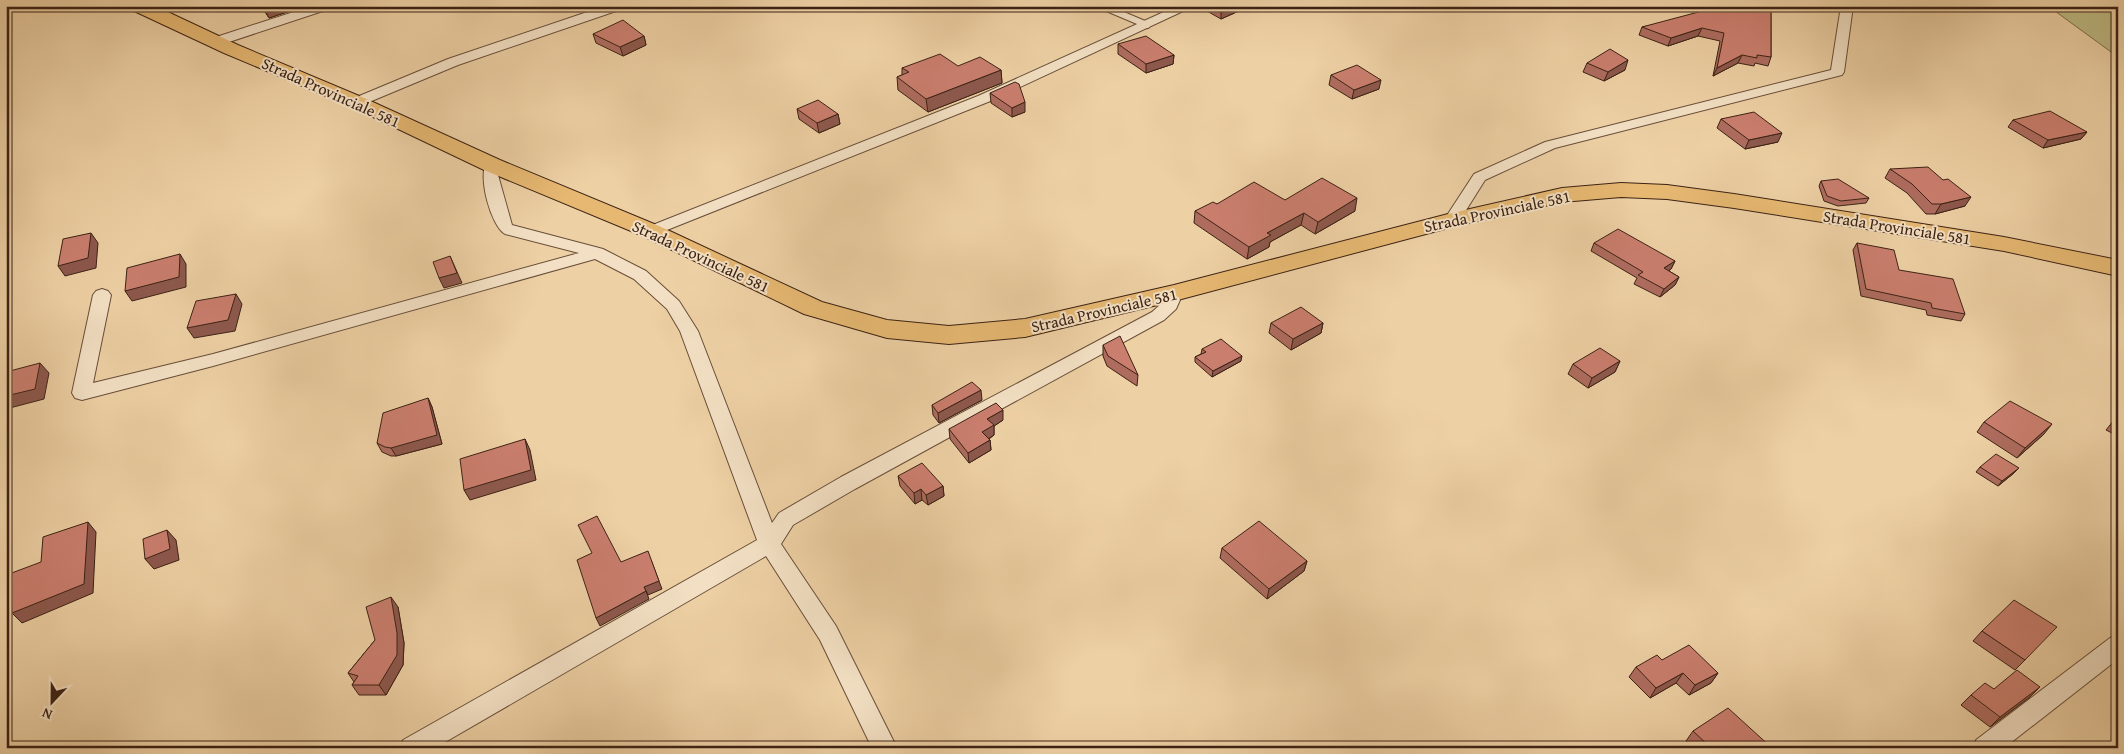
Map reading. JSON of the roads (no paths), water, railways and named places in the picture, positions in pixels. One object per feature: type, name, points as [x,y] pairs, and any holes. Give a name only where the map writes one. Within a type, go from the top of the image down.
[{"type":"main road","name":"Strada Provinciale 581","points":[[139,6],[215,42],[357,102],[492,165],[651,231],[813,308],[887,329],[949,335],[1025,328],[1174,294],[1452,220],[1562,195],[1621,190],[1667,192],[1734,201],[2004,244],[2118,268]]},
{"type":"street","points":[[215,42],[325,6]]},
{"type":"street","points":[[357,102],[453,62],[618,6]]},
{"type":"street","points":[[651,231],[983,99],[1188,6]]},
{"type":"street","points":[[1452,220],[1479,177],[1550,144],[1837,72],[1847,6]]},
{"type":"street","points":[[492,165],[490,175],[502,222],[506,228],[519,234],[568,244],[597,253],[640,275],[657,288],[673,305],[689,330],[769,544],[828,633],[885,748]]},
{"type":"street","points":[[102,295],[82,393],[213,360],[597,253]]},
{"type":"street","points":[[412,748],[769,544],[786,519],[848,483],[1158,316],[1170,305],[1174,294]]},
{"type":"street","points":[[1985,748],[2118,645]]},
{"type":"lane","points":[[1102,6],[1147,25]]}]
